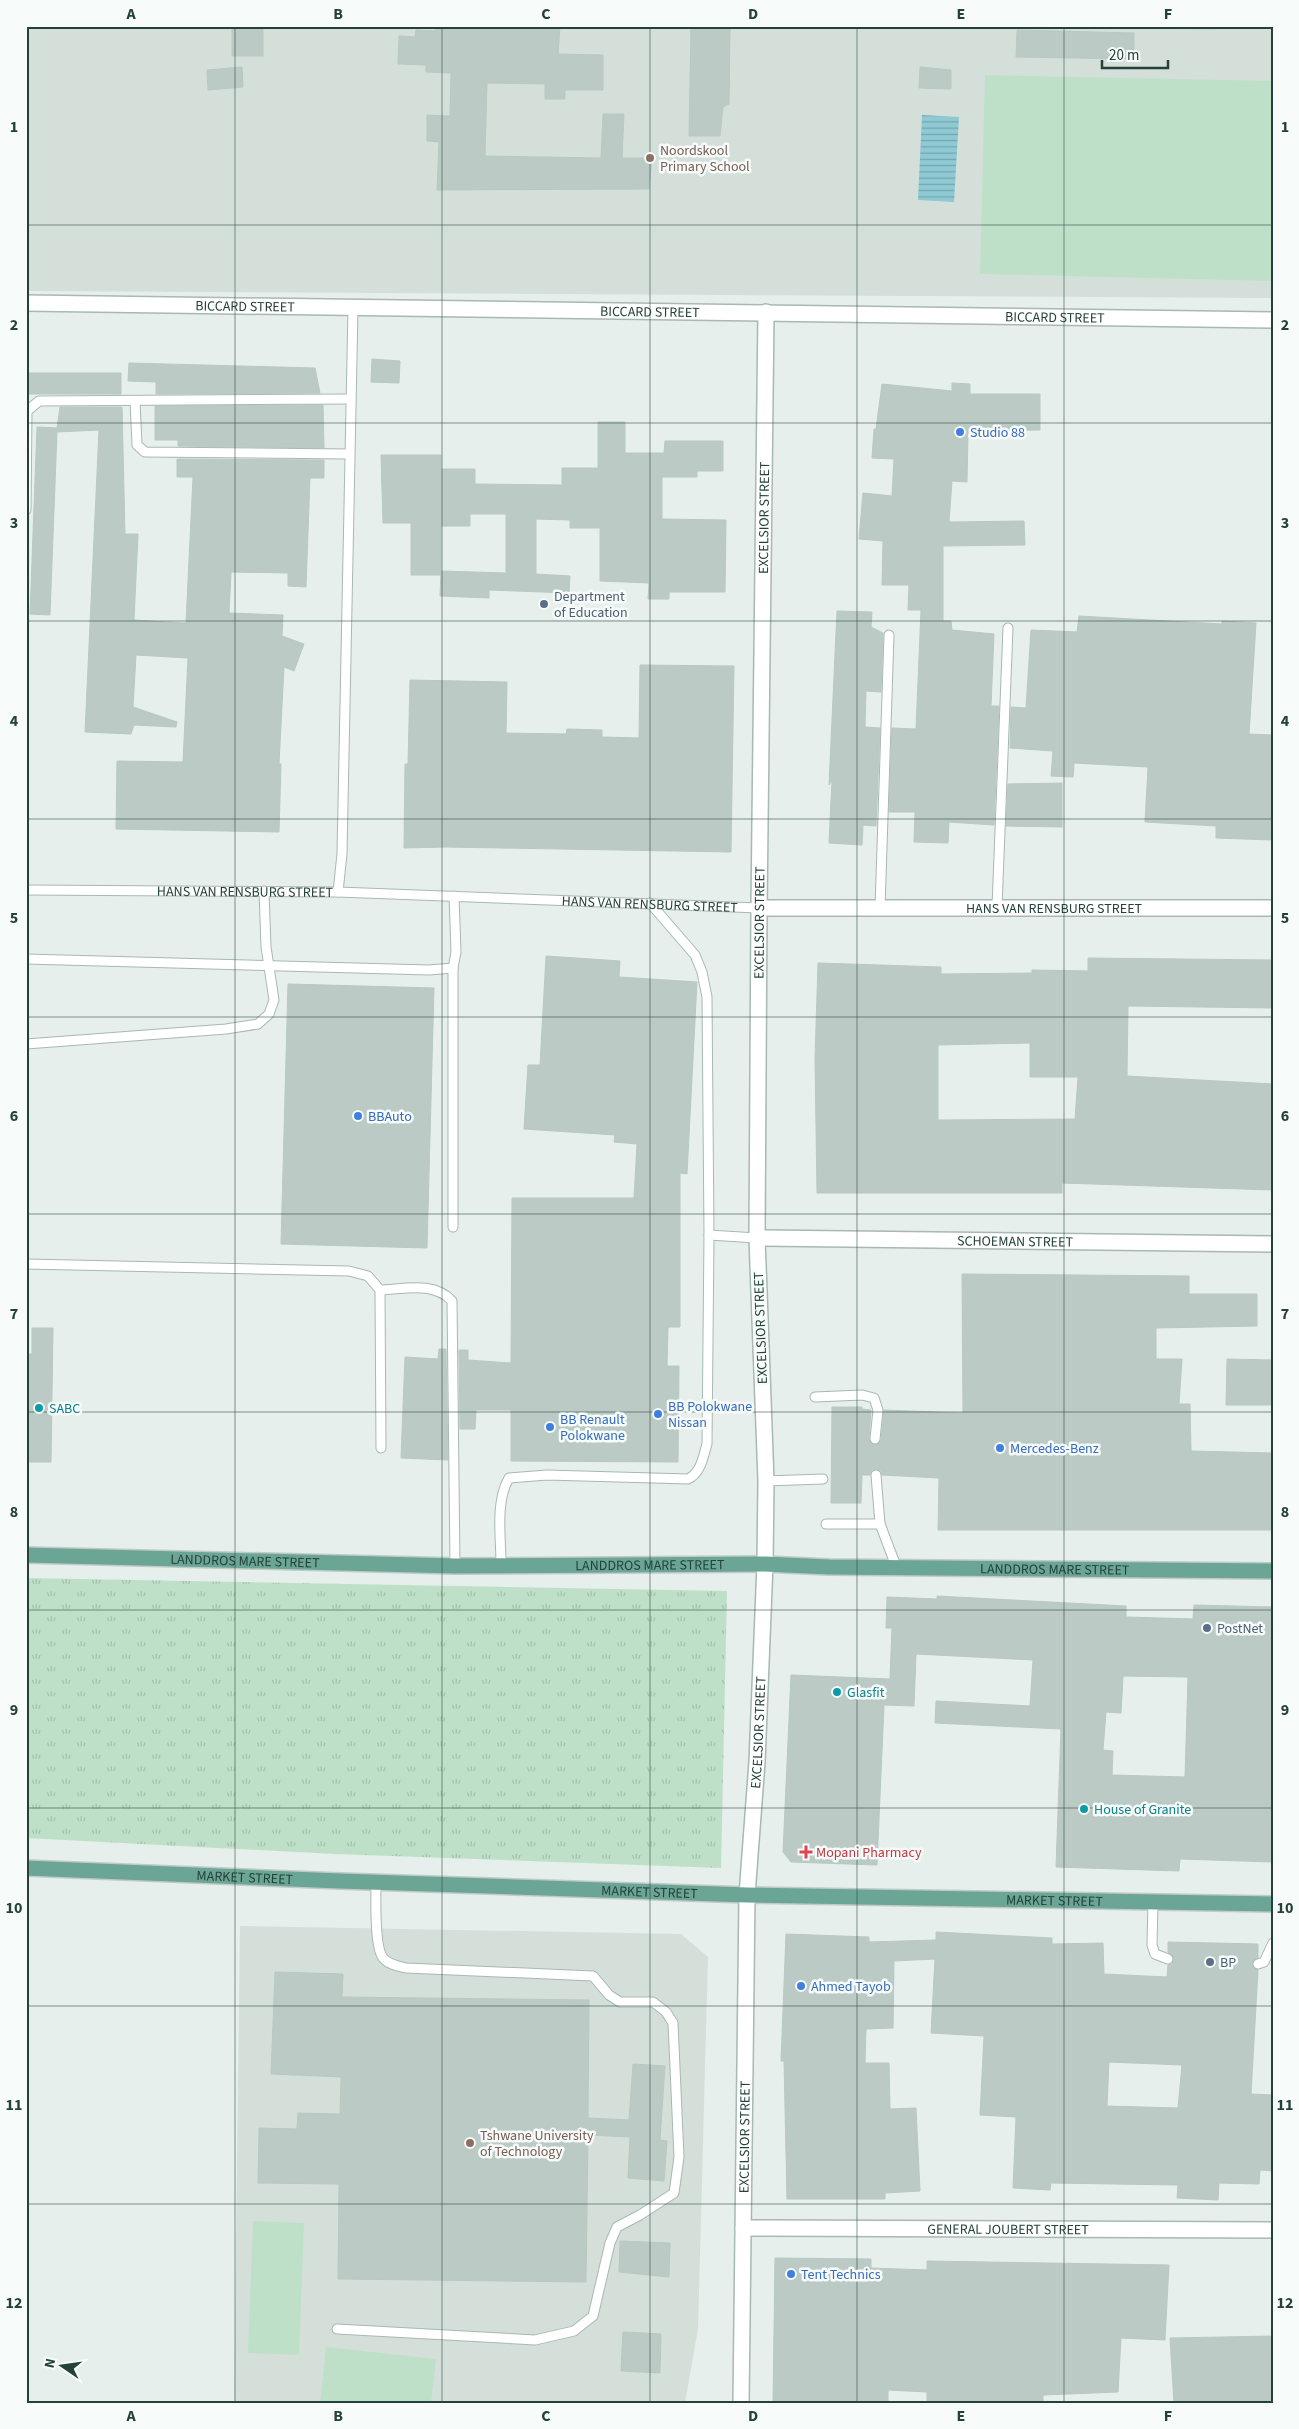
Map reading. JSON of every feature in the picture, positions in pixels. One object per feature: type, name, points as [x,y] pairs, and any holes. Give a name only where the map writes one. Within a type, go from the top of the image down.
[{"type":"main road","name":"LANDDROS MARE STREET","points":[[26,1555],[455,1566],[501,1564],[765,1564],[828,1567],[896,1566],[1273,1571]]},
{"type":"main road","name":"MARKET STREET","points":[[26,1868],[376,1883],[747,1895],[1273,1904]]},
{"type":"street","name":"BICCARD STREET","points":[[26,303],[1273,320]]},
{"type":"street","name":"EXCELSIOR STREET","points":[[741,2403],[747,1895],[757,1762],[765,1564],[766,1481],[757,1238],[758,908],[766,312]]},
{"type":"street","name":"HANS VAN RENSBURG STREET","points":[[758,908],[1273,908]]},
{"type":"street","name":"SCHOEMAN STREET","points":[[757,1238],[1273,1244]]},
{"type":"street","name":"GENERAL JOUBERT STREET","points":[[744,2228],[1273,2230]]},
{"type":"lane","points":[[338,892],[342,854],[353,308]]},
{"type":"lane","points":[[26,510],[27,411],[32,405],[40,402],[350,398]]},
{"type":"lane","points":[[135,400],[137,445],[145,452],[349,454]]},
{"type":"lane","points":[[997,908],[1008,628]]},
{"type":"lane","points":[[880,908],[889,635]]},
{"type":"lane","name":"HANS VAN RENSBURG STREET","points":[[26,890],[338,892],[758,908]]},
{"type":"lane","points":[[26,1044],[226,1029],[258,1024],[269,1014],[274,1000],[266,947],[264,892]]},
{"type":"lane","points":[[453,1227],[453,968],[456,952],[454,896]]},
{"type":"lane","points":[[501,1564],[502,1489],[509,1478],[529,1475],[688,1479],[694,1476],[701,1464],[707,1444],[709,1235],[707,996],[702,972],[695,955],[650,903]]},
{"type":"lane","points":[[26,959],[169,964],[270,964],[429,970],[453,968]]},
{"type":"lane","points":[[709,1235],[757,1238]]},
{"type":"lane","points":[[26,1264],[349,1271],[368,1276],[380,1290],[381,1448]]},
{"type":"lane","points":[[380,1290],[430,1288],[444,1293],[452,1301],[455,1566]]},
{"type":"lane","points":[[815,1397],[862,1395],[874,1398],[878,1410],[875,1439]]},
{"type":"lane","points":[[876,1475],[880,1524],[896,1566]]},
{"type":"lane","points":[[766,1481],[822,1479]]},
{"type":"lane","points":[[826,1524],[880,1524]]},
{"type":"lane","points":[[337,2329],[535,2340],[574,2330],[593,2316],[610,2244],[617,2227],[640,2216],[674,2193],[679,2157],[675,2045],[673,2023],[666,2012],[653,2002],[620,2002],[609,1995],[593,1976],[406,1968],[393,1965],[383,1958],[378,1947],[376,1883]]},
{"type":"lane","points":[[1153,1902],[1152,1945],[1155,1954],[1168,1960]]},
{"type":"lane","points":[[1258,1964],[1264,1962],[1273,1943]]},
{"type":"shaded area","name":"Noordskool Primary School","points":[[26,26],[1273,26],[1273,298],[26,291]]},
{"type":"shaded area","name":"Tshwane University of Technology","points":[[240,1926],[681,1934],[708,1957],[698,2329],[685,2403],[234,2403]]},
{"type":"green space","points":[[1068,26],[1216,26],[1216,30]]},
{"type":"green space","points":[[985,75],[1273,81],[1273,281],[980,274]]},
{"type":"green space","points":[[26,1578],[727,1591],[721,1868],[335,1854],[26,1838]]},
{"type":"green space","points":[[253,2221],[304,2223],[299,2355],[248,2353]]},
{"type":"green space","points":[[326,2347],[436,2359],[431,2403],[320,2403]]},
{"type":"water","points":[[922,115],[959,117],[954,202],[918,200]]},
{"type":"building","points":[[232,26],[263,26],[263,56],[232,56]]},
{"type":"building","points":[[435,26],[560,26],[558,54],[603,55],[603,90],[565,90],[565,99],[545,99],[545,84],[487,83],[485,156],[601,158],[603,114],[624,114],[622,158],[652,158],[649,189],[437,190],[439,142],[427,141],[427,115],[450,116],[451,73],[426,72],[426,65],[398,64],[399,36],[415,37],[416,30],[436,31]]},
{"type":"building","points":[[691,26],[730,26],[729,104],[723,107],[720,136],[689,136]]},
{"type":"building","points":[[1017,30],[1134,33],[1134,59],[1016,57]]},
{"type":"building","points":[[242,67],[243,87],[208,90],[207,70]]},
{"type":"building","points":[[920,67],[951,70],[951,89],[919,88]]},
{"type":"building","points":[[372,359],[400,361],[399,383],[371,382]]},
{"type":"building","points":[[129,363],[315,368],[320,393],[156,394],[156,382],[128,381]]},
{"type":"building","points":[[26,373],[121,373],[121,394],[26,394]]},
{"type":"building","points":[[952,383],[970,384],[970,394],[1040,394],[1040,430],[968,431],[967,482],[952,481],[949,522],[1024,521],[1025,545],[943,546],[943,621],[951,621],[952,630],[994,634],[991,706],[999,706],[994,825],[949,822],[948,843],[914,842],[915,812],[889,812],[892,728],[916,729],[921,610],[908,610],[909,585],[882,585],[883,541],[859,539],[863,493],[892,496],[894,459],[872,458],[874,429],[876,429],[882,384],[952,391]]},
{"type":"building","points":[[323,405],[324,448],[178,446],[178,440],[155,440],[155,406]]},
{"type":"building","points":[[60,407],[122,407],[125,534],[138,534],[134,620],[186,623],[193,477],[177,477],[177,459],[324,460],[324,478],[310,478],[306,587],[288,586],[288,573],[231,572],[229,613],[283,615],[282,636],[304,644],[294,671],[284,667],[279,764],[281,764],[279,832],[116,829],[117,761],[183,762],[188,658],[136,655],[133,707],[177,722],[176,727],[134,725],[131,734],[85,732],[99,430],[57,432],[50,615],[30,614],[37,427],[57,428]]},
{"type":"building","points":[[598,422],[625,422],[625,453],[664,453],[665,441],[723,441],[723,471],[697,471],[697,477],[662,477],[662,519],[726,520],[725,592],[669,592],[669,599],[648,599],[649,583],[600,581],[600,528],[570,528],[570,520],[536,519],[536,574],[570,576],[569,593],[489,590],[489,598],[440,596],[441,575],[411,575],[411,523],[383,523],[381,455],[441,455],[441,469],[475,469],[475,484],[562,485],[562,468],[598,468]],"holes":[[[470,514],[506,514],[506,573],[441,571],[441,526],[470,526]]]},
{"type":"building","points":[[837,611],[872,612],[871,627],[883,633],[881,692],[866,691],[865,727],[880,728],[876,826],[863,825],[862,845],[829,843],[832,780],[829,785]]},
{"type":"building","points":[[1079,616],[1222,624],[1222,621],[1256,623],[1249,734],[1273,735],[1272,840],[1216,838],[1216,826],[1145,822],[1148,767],[1074,763],[1073,777],[1051,776],[1053,751],[1010,748],[1011,707],[1026,708],[1031,630],[1077,632]]},
{"type":"building","points":[[640,665],[734,666],[731,852],[445,847],[404,848],[405,764],[408,764],[410,680],[507,682],[506,733],[566,734],[567,729],[602,730],[602,737],[639,738]]},
{"type":"building","points":[[1062,783],[1062,827],[1006,826],[1008,784]]},
{"type":"building","points":[[546,956],[620,961],[619,977],[697,982],[687,1174],[680,1173],[680,1327],[668,1327],[667,1366],[679,1366],[678,1462],[511,1461],[511,1410],[476,1410],[475,1429],[460,1429],[459,1350],[468,1350],[468,1360],[511,1363],[512,1198],[634,1198],[637,1144],[614,1142],[615,1135],[524,1129],[528,1065],[540,1065]]},
{"type":"building","points":[[1088,958],[1273,960],[1273,1008],[1128,1006],[1127,1076],[1273,1084],[1273,1190],[1062,1183],[1062,1193],[817,1193],[815,1058],[818,963],[941,967],[941,974],[1032,973],[1032,970],[1088,971]],"holes":[[[1030,1043],[1030,1077],[1078,1077],[1075,1119],[938,1120],[938,1045]]]},
{"type":"building","name":"BBAuto","points":[[288,984],[434,988],[427,1248],[281,1244]]},
{"type":"building","points":[[962,1274],[1189,1276],[1189,1294],[1257,1294],[1257,1326],[1156,1328],[1156,1359],[1182,1359],[1179,1404],[1190,1404],[1191,1451],[1273,1453],[1273,1530],[938,1530],[939,1478],[882,1475],[881,1471],[876,1469],[872,1470],[870,1475],[862,1475],[861,1503],[831,1503],[832,1407],[862,1407],[862,1409],[871,1410],[869,1439],[871,1444],[875,1445],[881,1440],[884,1410],[963,1413]]},
{"type":"building","name":"SABC","points":[[32,1328],[53,1328],[51,1462],[26,1462],[26,1354],[32,1354]]},
{"type":"building","points":[[439,1349],[446,1349],[448,1460],[401,1458],[405,1357],[438,1359]]},
{"type":"building","points":[[1227,1359],[1273,1360],[1273,1405],[1226,1405]]},
{"type":"building","points":[[937,1596],[1126,1606],[1126,1617],[1193,1619],[1194,1605],[1273,1607],[1273,1862],[1180,1859],[1179,1871],[1056,1867],[1061,1729],[935,1723],[936,1701],[1030,1706],[1033,1660],[916,1654],[914,1706],[884,1705],[877,1865],[791,1862],[783,1852],[791,1675],[890,1679],[892,1628],[886,1628],[887,1597],[937,1599]],"holes":[[[1123,1676],[1188,1677],[1185,1777],[1112,1775],[1113,1751],[1103,1750],[1106,1712],[1121,1713]]]},
{"type":"building","points":[[936,1932],[1052,1938],[1052,1944],[1103,1943],[1104,1974],[1167,1977],[1168,1965],[1172,1964],[1174,1959],[1168,1952],[1168,1942],[1258,1944],[1258,1958],[1252,1963],[1254,1968],[1258,1970],[1251,2094],[1273,2095],[1273,2171],[1260,2170],[1259,2184],[1219,2183],[1218,2200],[1177,2198],[1178,2185],[1051,2183],[1050,2190],[1013,2188],[1016,2117],[980,2115],[984,2036],[931,2033],[935,1959],[894,1961],[893,2028],[866,2029],[865,2063],[889,2063],[890,2109],[916,2108],[920,2191],[885,2193],[885,2199],[787,2199],[784,2061],[781,2061],[786,1934],[869,1937],[869,1942],[936,1940]],"holes":[[[1109,2062],[1182,2065],[1178,2108],[1107,2106]]]},
{"type":"building","points":[[275,1972],[343,1974],[342,1997],[589,2000],[588,2118],[629,2120],[633,2064],[665,2066],[660,2140],[667,2141],[664,2181],[628,2178],[630,2137],[588,2135],[586,2282],[338,2279],[339,2184],[258,2183],[259,2128],[297,2129],[298,2113],[340,2114],[341,2077],[271,2074]]},
{"type":"building","points":[[620,2241],[670,2243],[669,2277],[619,2272]]},
{"type":"building","points":[[775,2258],[871,2259],[871,2268],[927,2270],[927,2261],[1169,2265],[1165,2340],[1121,2338],[1118,2392],[1043,2395],[1043,2403],[927,2403],[927,2392],[888,2390],[888,2403],[773,2403]]},
{"type":"building","points":[[623,2332],[661,2334],[660,2373],[621,2371]]},
{"type":"building","points":[[1273,2336],[1273,2403],[1174,2403],[1170,2338]]},
{"type":"place","name":"Noordskool Primary School","points":[[650,158]]},
{"type":"place","name":"Studio 88","points":[[960,432]]},
{"type":"place","name":"Department of Education","points":[[544,604]]},
{"type":"place","name":"BBAuto","points":[[358,1116]]},
{"type":"place","name":"SABC","points":[[39,1408]]},
{"type":"place","name":"BB Polokwane Nissan","points":[[658,1414]]},
{"type":"place","name":"BB Renault Polokwane","points":[[550,1427]]},
{"type":"place","name":"Mercedes-Benz","points":[[1000,1448]]},
{"type":"place","name":"PostNet","points":[[1207,1628]]},
{"type":"place","name":"Glasfit","points":[[837,1692]]},
{"type":"place","name":"House of Granite","points":[[1084,1809]]},
{"type":"place","name":"Mopani Pharmacy","points":[[806,1852]]},
{"type":"place","name":"BP","points":[[1210,1962]]},
{"type":"place","name":"Ahmed Tayob","points":[[801,1986]]},
{"type":"place","name":"Tshwane University of Technology","points":[[470,2143]]},
{"type":"place","name":"Tent Technics","points":[[791,2274]]}]
